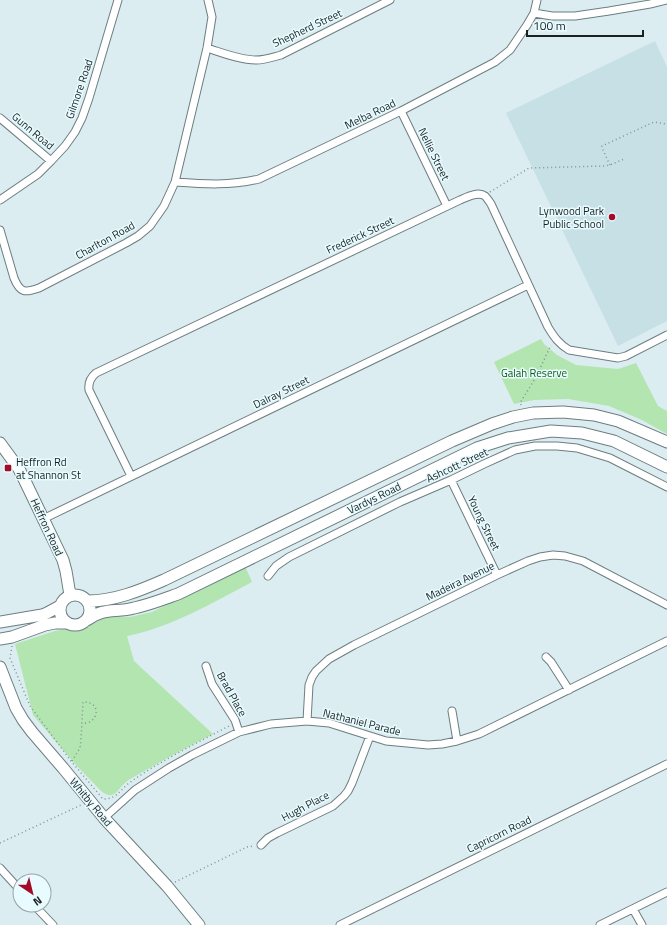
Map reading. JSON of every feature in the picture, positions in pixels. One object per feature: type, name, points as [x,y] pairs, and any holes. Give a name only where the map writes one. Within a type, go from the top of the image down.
[{"type":"main road","name":"Vardys Road","points":[[88,601],[108,600],[140,590],[164,580],[452,441],[513,417],[534,413],[563,412],[594,415],[618,421],[667,442]]},
{"type":"main road","name":"Vardys Road","points":[[87,620],[99,612],[128,610],[178,594],[464,454],[508,438],[551,431],[582,433],[614,441],[667,467]]},
{"type":"main road","name":"Heffron Road","points":[[0,443],[19,470],[63,560],[70,595]]},
{"type":"main road","points":[[0,639],[18,635],[45,625],[67,623],[78,625],[83,623],[87,620],[90,611],[88,601],[83,597],[79,595],[70,595],[62,602],[59,611],[63,620],[67,623]]},
{"type":"main road","points":[[0,622],[42,615],[60,606]]},
{"type":"main road","name":"Whitby Road","points":[[0,667],[16,708],[32,732],[67,765],[90,801],[104,818],[167,886],[199,925]]},
{"type":"street","name":"Gilmore Road","points":[[0,200],[38,174],[65,146],[75,132],[89,98],[118,0]]},
{"type":"street","name":"Charlton Road","points":[[0,230],[17,285],[22,290],[30,291],[40,288],[138,236],[150,226],[164,206],[175,182],[207,48],[212,18],[208,0]]},
{"type":"street","name":"Shepherd Street","points":[[207,48],[256,60],[281,55],[390,0]]},
{"type":"street","name":"Melba Road","points":[[175,182],[229,184],[245,183],[258,179],[401,111],[495,62],[510,50],[528,25],[534,13],[537,0]]},
{"type":"street","points":[[534,13],[552,16],[575,16],[609,12],[667,0]]},
{"type":"street","name":"Nellie Street","points":[[401,111],[447,206]]},
{"type":"street","name":"Gunn Road","points":[[0,118],[51,161]]},
{"type":"street","name":"Frederick Street","points":[[131,476],[89,390],[90,380],[96,373],[447,206],[470,196],[479,194],[485,196]]},
{"type":"street","points":[[485,196],[491,204],[548,327],[555,339],[562,346],[569,350],[618,358],[626,356],[667,335]]},
{"type":"street","name":"Dalray Street","points":[[43,519],[528,285]]},
{"type":"street","name":"Ashcott Street","points":[[268,576],[276,566],[289,557],[400,502],[515,450],[535,446],[577,448],[610,458],[667,487]]},
{"type":"street","name":"Young Street","points":[[451,480],[497,575]]},
{"type":"street","name":"Madeira Avenue","points":[[307,721],[309,685],[316,671],[329,659],[354,645],[497,575],[540,556],[565,556],[583,561],[667,605]]},
{"type":"street","name":"Nathaniel Parade","points":[[104,818],[135,790],[192,755],[239,732],[271,724],[307,721],[329,724],[386,741],[399,743],[428,745],[457,741],[479,734],[667,641]]},
{"type":"street","points":[[546,656],[569,690]]},
{"type":"street","name":"Brad Place","points":[[206,666],[212,684],[235,720],[239,732]]},
{"type":"street","points":[[452,711],[457,741]]},
{"type":"street","name":"Hugh Place","points":[[261,845],[268,838],[333,806],[344,796],[352,783],[370,736]]},
{"type":"street","name":"Capricorn Road","points":[[340,925],[667,764]]},
{"type":"street","points":[[0,868],[12,881]]},
{"type":"street","points":[[600,925],[667,892]]},
{"type":"street","points":[[634,909],[642,925]]},
{"type":"street","points":[[42,913],[53,925]]},
{"type":"path","points":[[610,164],[602,146],[654,122],[667,124]]},
{"type":"path","points":[[485,196],[529,168],[605,166],[624,159]]},
{"type":"path","points":[[521,405],[520,402],[536,377],[555,339]]},
{"type":"path","points":[[12,646],[10,658],[30,706],[67,765],[103,799],[111,799],[128,784],[176,753],[229,726]]},
{"type":"path","points":[[67,765],[80,748],[83,702],[91,703],[97,711],[96,716],[90,722],[82,724]]},
{"type":"path","points":[[0,843],[90,801]]},
{"type":"path","points":[[167,886],[247,847],[261,845]]},
{"type":"shaded area","name":"Lynwood Park Public School","points":[[655,41],[667,67],[667,321],[618,346],[506,113]]},
{"type":"green space","name":"Galah Reserve","points":[[541,339],[544,344],[557,355],[576,365],[618,369],[636,363],[658,406],[667,411],[667,434],[642,420],[609,406],[568,399],[534,400],[514,404],[494,362]]},
{"type":"green space","points":[[245,566],[252,582],[191,614],[160,627],[127,636],[134,661],[213,734],[132,778],[115,794],[110,795],[102,792],[76,765],[33,715],[15,644],[55,631],[66,629],[84,629],[104,618],[115,616],[130,617],[152,612]]},
{"type":"place","name":"Lynwood Park Public School","points":[[612,217]]},
{"type":"place","name":"Heffron Rd at Shannon St","points":[[8,468]]}]
